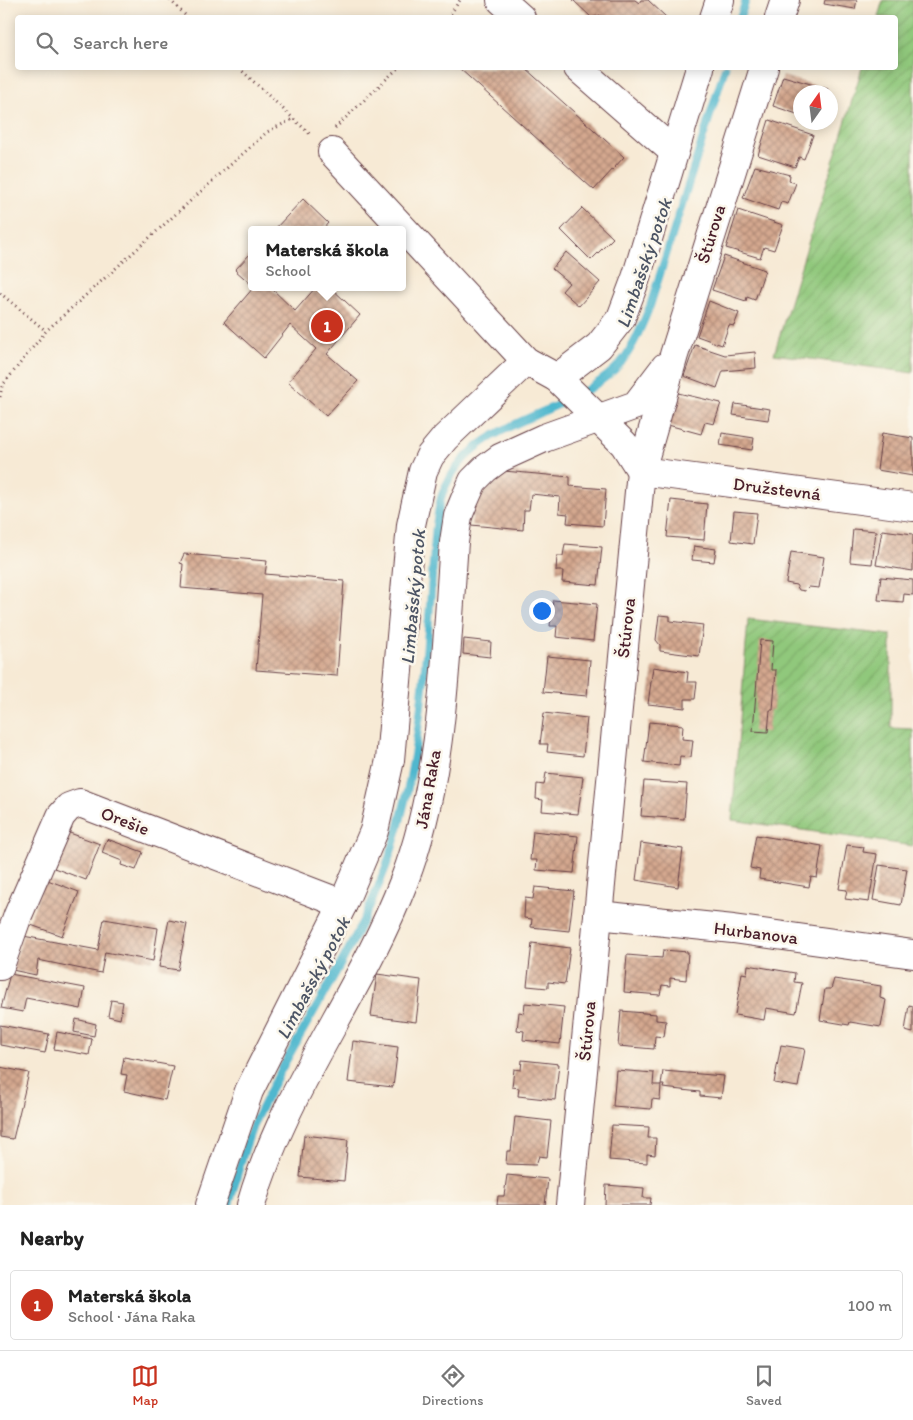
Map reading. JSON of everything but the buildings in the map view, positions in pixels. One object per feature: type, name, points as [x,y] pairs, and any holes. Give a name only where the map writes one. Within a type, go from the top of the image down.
[{"type":"street","points":[[501,0],[518,15]]},
{"type":"street","points":[[715,15],[720,0]]},
{"type":"street","points":[[780,15],[785,0]]},
{"type":"street","points":[[580,70],[674,152]]},
{"type":"street","points":[[556,378],[599,346],[621,318],[636,278],[699,70]]},
{"type":"street","name":"Štúrova","points":[[570,1205],[641,471],[674,355],[763,70]]},
{"type":"street","points":[[326,147],[400,226]]},
{"type":"street","points":[[406,233],[526,361],[556,378],[624,444],[641,471]]},
{"type":"street","name":"Jána Raka","points":[[251,1205],[273,1139],[380,937],[404,881],[420,834],[441,710],[454,542],[458,516],[464,499],[473,481],[500,458],[544,438],[598,420],[636,404],[674,355]]},
{"type":"street","points":[[210,1205],[249,1091],[343,904],[374,831],[390,760],[397,710],[411,525],[422,471],[430,456],[445,438],[526,361]]},
{"type":"street","name":"Družstevná","points":[[641,471],[913,507]]},
{"type":"street","name":"Orešie","points":[[0,966],[18,915],[61,816],[69,807],[80,803],[343,904]]},
{"type":"street","name":"Hurbanova","points":[[598,915],[733,930],[913,954]]},
{"type":"path","points":[[170,0],[185,15]]},
{"type":"path","points":[[450,15],[460,0]]},
{"type":"path","points":[[240,70],[326,147],[396,70]]},
{"type":"path","points":[[0,397],[2,386],[46,331],[267,132],[293,119]]},
{"type":"path","points":[[0,293],[46,331]]},
{"type":"green space","points":[[883,0],[913,0],[913,373],[774,354],[861,70],[898,70],[898,15],[879,15]]},
{"type":"green space","points":[[748,619],[891,635],[891,728],[913,729],[913,846],[732,820]]},
{"type":"waterway","name":"Limbašský potok","points":[[741,15],[746,0]]},
{"type":"waterway","name":"Limbašský potok","points":[[229,1205],[244,1151],[256,1119],[291,1051],[348,951],[365,917],[393,846],[404,807],[418,727],[427,646],[436,525],[442,495],[455,470],[473,450],[519,422],[594,386],[621,363],[636,339],[650,306],[724,70]]},
{"type":"place","name":"Materská škola","points":[[327,326]]}]
